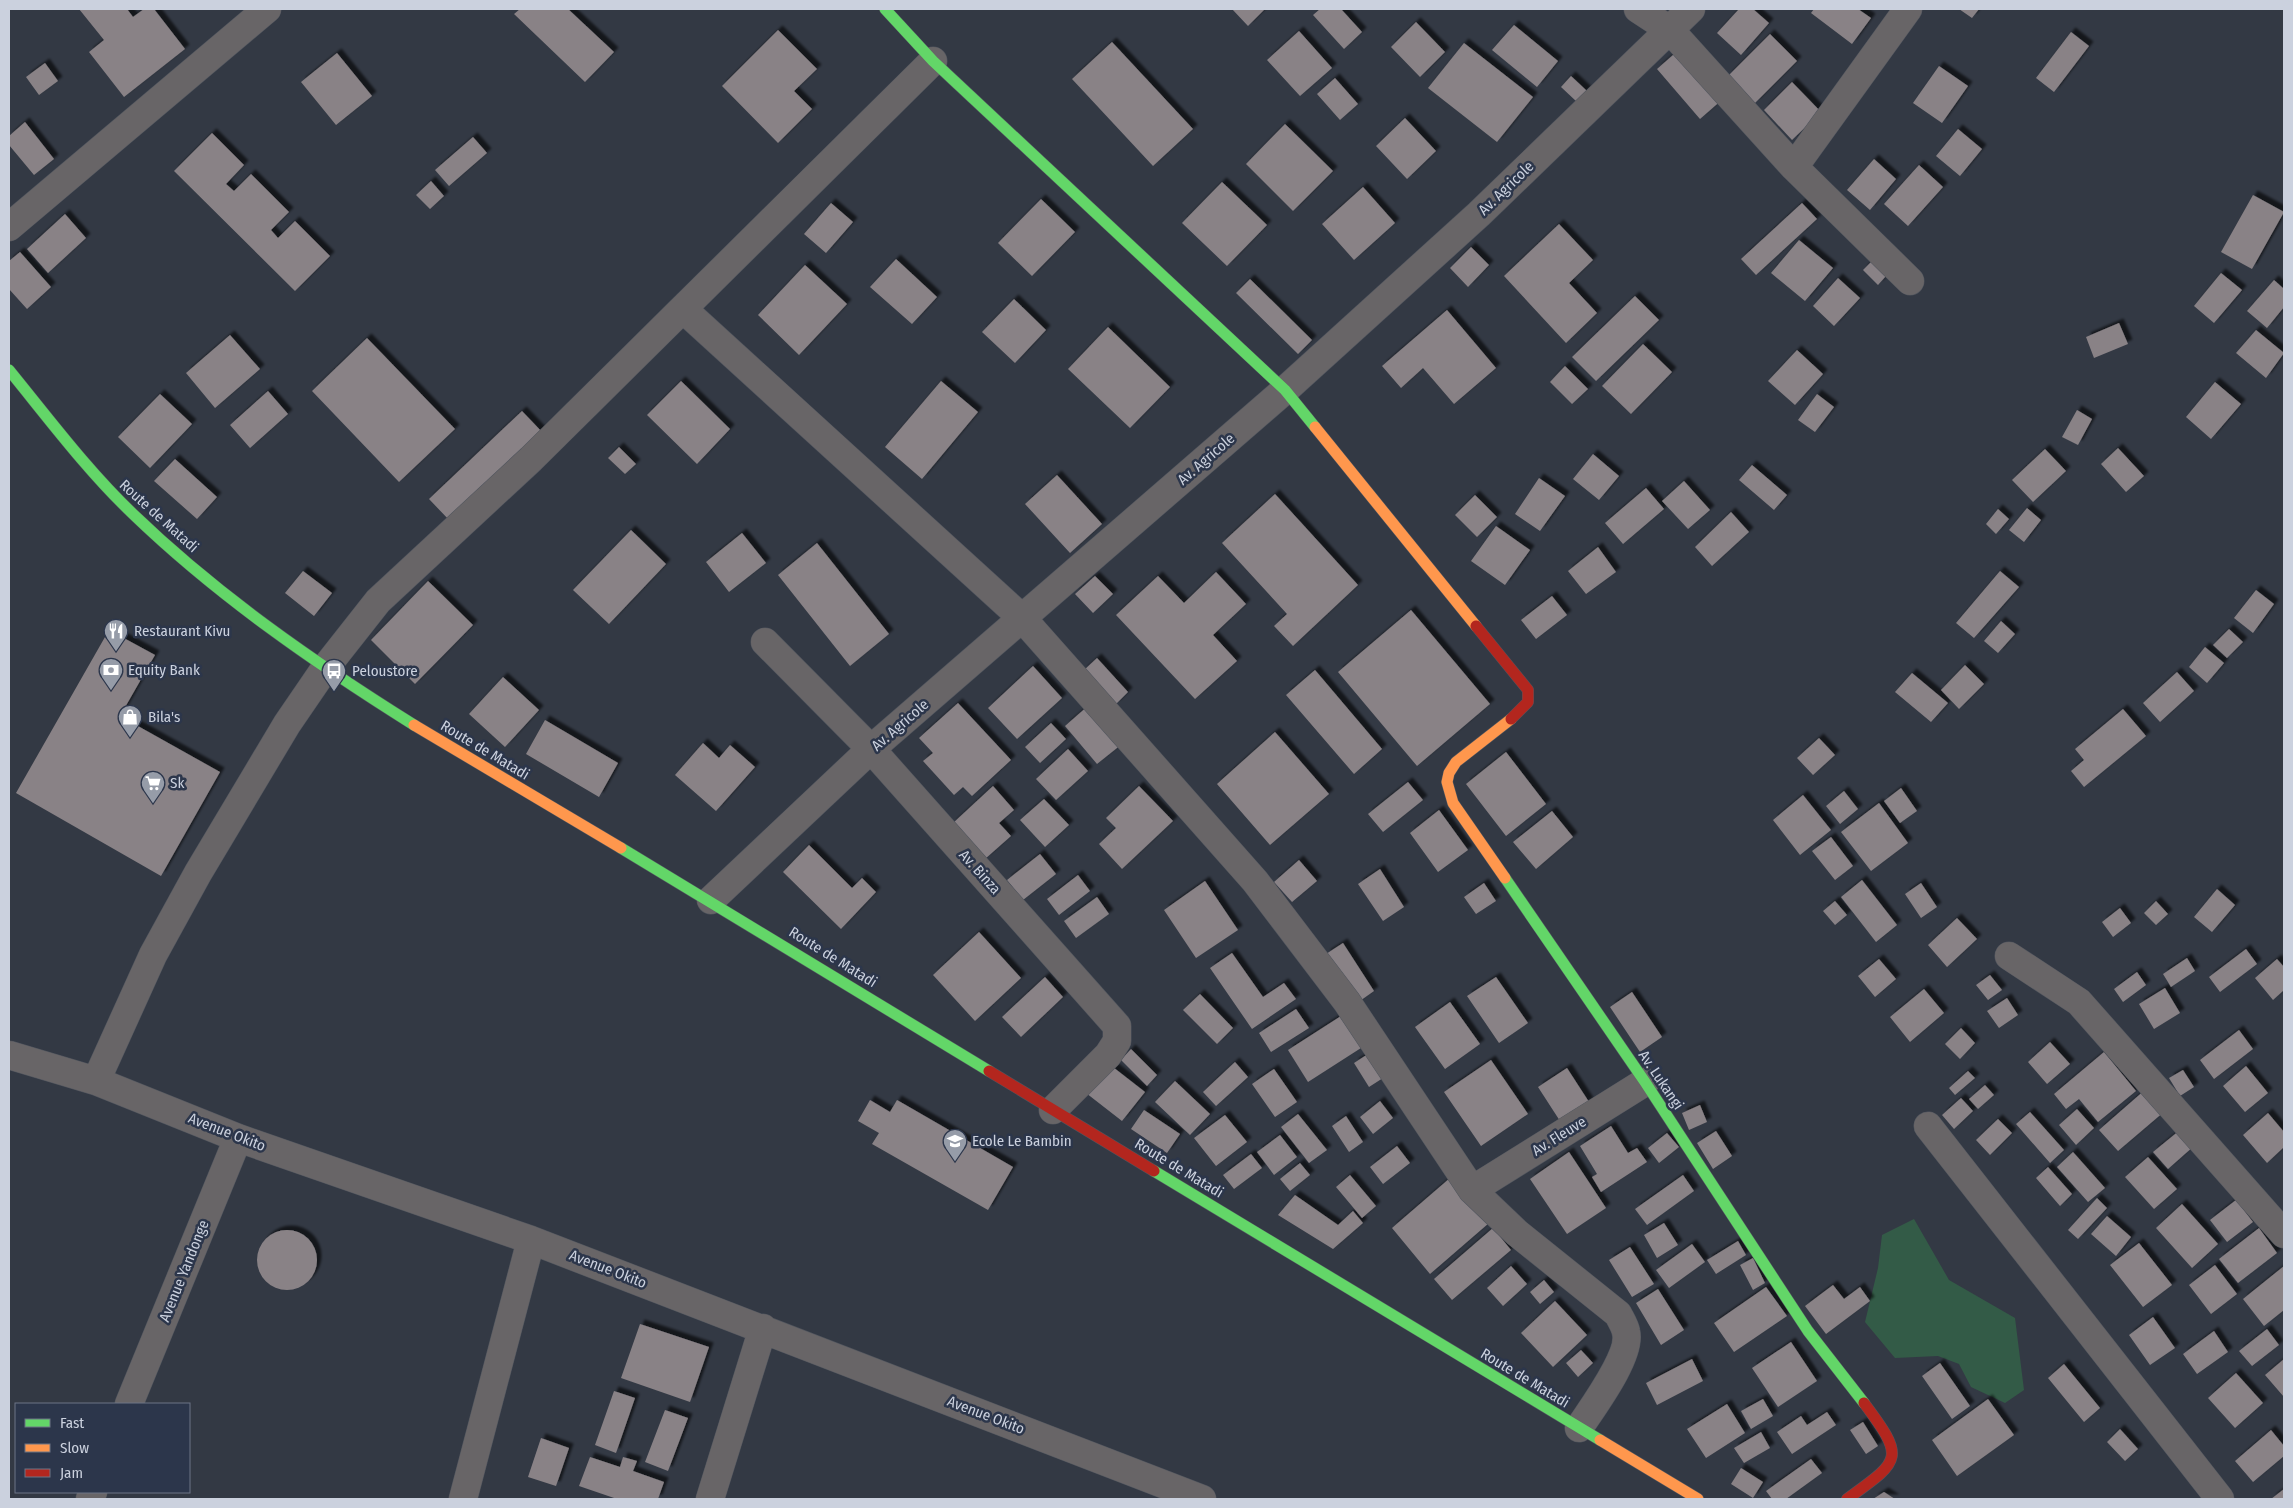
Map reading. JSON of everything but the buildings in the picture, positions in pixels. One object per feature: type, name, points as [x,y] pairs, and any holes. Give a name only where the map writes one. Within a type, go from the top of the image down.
[{"type":"main road","points":[[885,9],[933,61],[1285,390]]},
{"type":"main road","name":"Route de Matadi","points":[[9,370],[108,490],[152,532],[235,602],[326,667],[462,756],[711,900],[1053,1110],[1698,1499]]},
{"type":"main road","name":"Av. Lukangi","points":[[1285,390],[1528,690],[1528,702],[1519,713],[1456,762],[1449,772],[1446,782],[1453,803],[1646,1082],[1808,1331],[1880,1425],[1892,1445],[1891,1462],[1882,1473],[1847,1499]]},
{"type":"street","points":[[9,228],[238,18],[267,9]]},
{"type":"street","points":[[1638,9],[1670,30],[1794,167],[1910,281]]},
{"type":"street","name":"Av. Agricole","points":[[711,900],[871,749],[1285,390],[1479,214],[1691,9]]},
{"type":"street","points":[[1794,167],[1908,9]]},
{"type":"street","points":[[96,1081],[153,955],[189,889],[287,724],[326,667],[378,601],[532,459],[933,61]]},
{"type":"street","points":[[683,310],[1023,619],[1255,881],[1347,1002],[1472,1190],[1517,1233],[1618,1314],[1627,1333],[1624,1351],[1611,1378],[1579,1428]]},
{"type":"street","name":"Av. Binza","points":[[765,642],[871,749],[1117,1026],[1117,1041],[1108,1055],[1053,1110]]},
{"type":"street","points":[[2009,956],[2078,1002],[2284,1234]]},
{"type":"street","name":"Avenue Okito","points":[[9,1055],[96,1081],[238,1138],[531,1240],[1202,1499]]},
{"type":"street","name":"Av. Fleuve","points":[[1472,1190],[1646,1082]]},
{"type":"street","points":[[1928,1126],[2220,1499]]},
{"type":"street","name":"Avenue Yandonge","points":[[129,1403],[238,1138]]},
{"type":"street","points":[[463,1499],[531,1240]]},
{"type":"street","points":[[710,1499],[763,1328]]},
{"type":"green space","points":[[1914,1219],[1949,1280],[2015,1318],[2024,1390],[2005,1403],[1971,1387],[1959,1364],[1938,1356],[1895,1358],[1865,1322],[1878,1268],[1882,1235]]},
{"type":"traffic: fast","points":[[885,9],[933,61],[1285,390],[1315,427]]},
{"type":"traffic: fast","points":[[9,370],[100,480],[165,544],[268,627],[414,725]]},
{"type":"traffic: fast","points":[[621,848],[989,1071]]},
{"type":"traffic: fast","points":[[1505,878],[1645,1082],[1808,1331],[1864,1403]]},
{"type":"traffic: fast","points":[[1154,1171],[1600,1440]]},
{"type":"traffic: slow","points":[[1315,427],[1476,626]]},
{"type":"traffic: slow","points":[[1505,878],[1453,803],[1447,782],[1449,773],[1456,762],[1511,719]]},
{"type":"traffic: slow","points":[[414,725],[621,848]]},
{"type":"traffic: slow","points":[[1600,1440],[1698,1499]]},
{"type":"traffic: jam","points":[[1476,626],[1528,690],[1528,702],[1511,719]]},
{"type":"traffic: jam","points":[[989,1071],[1154,1171]]},
{"type":"traffic: jam","points":[[1847,1499],[1878,1475],[1887,1466],[1892,1457],[1887,1436],[1864,1403]]},
{"type":"place","name":"Restaurant Kivu","points":[[116,652]]},
{"type":"place","name":"Equity Bank","points":[[111,691]]},
{"type":"place","name":"Peloustore","points":[[334,692]]},
{"type":"place","name":"Bila's","points":[[130,738]]},
{"type":"place","name":"Sk","points":[[153,804]]},
{"type":"place","name":"Ecole Le Bambin","points":[[955,1162]]}]
